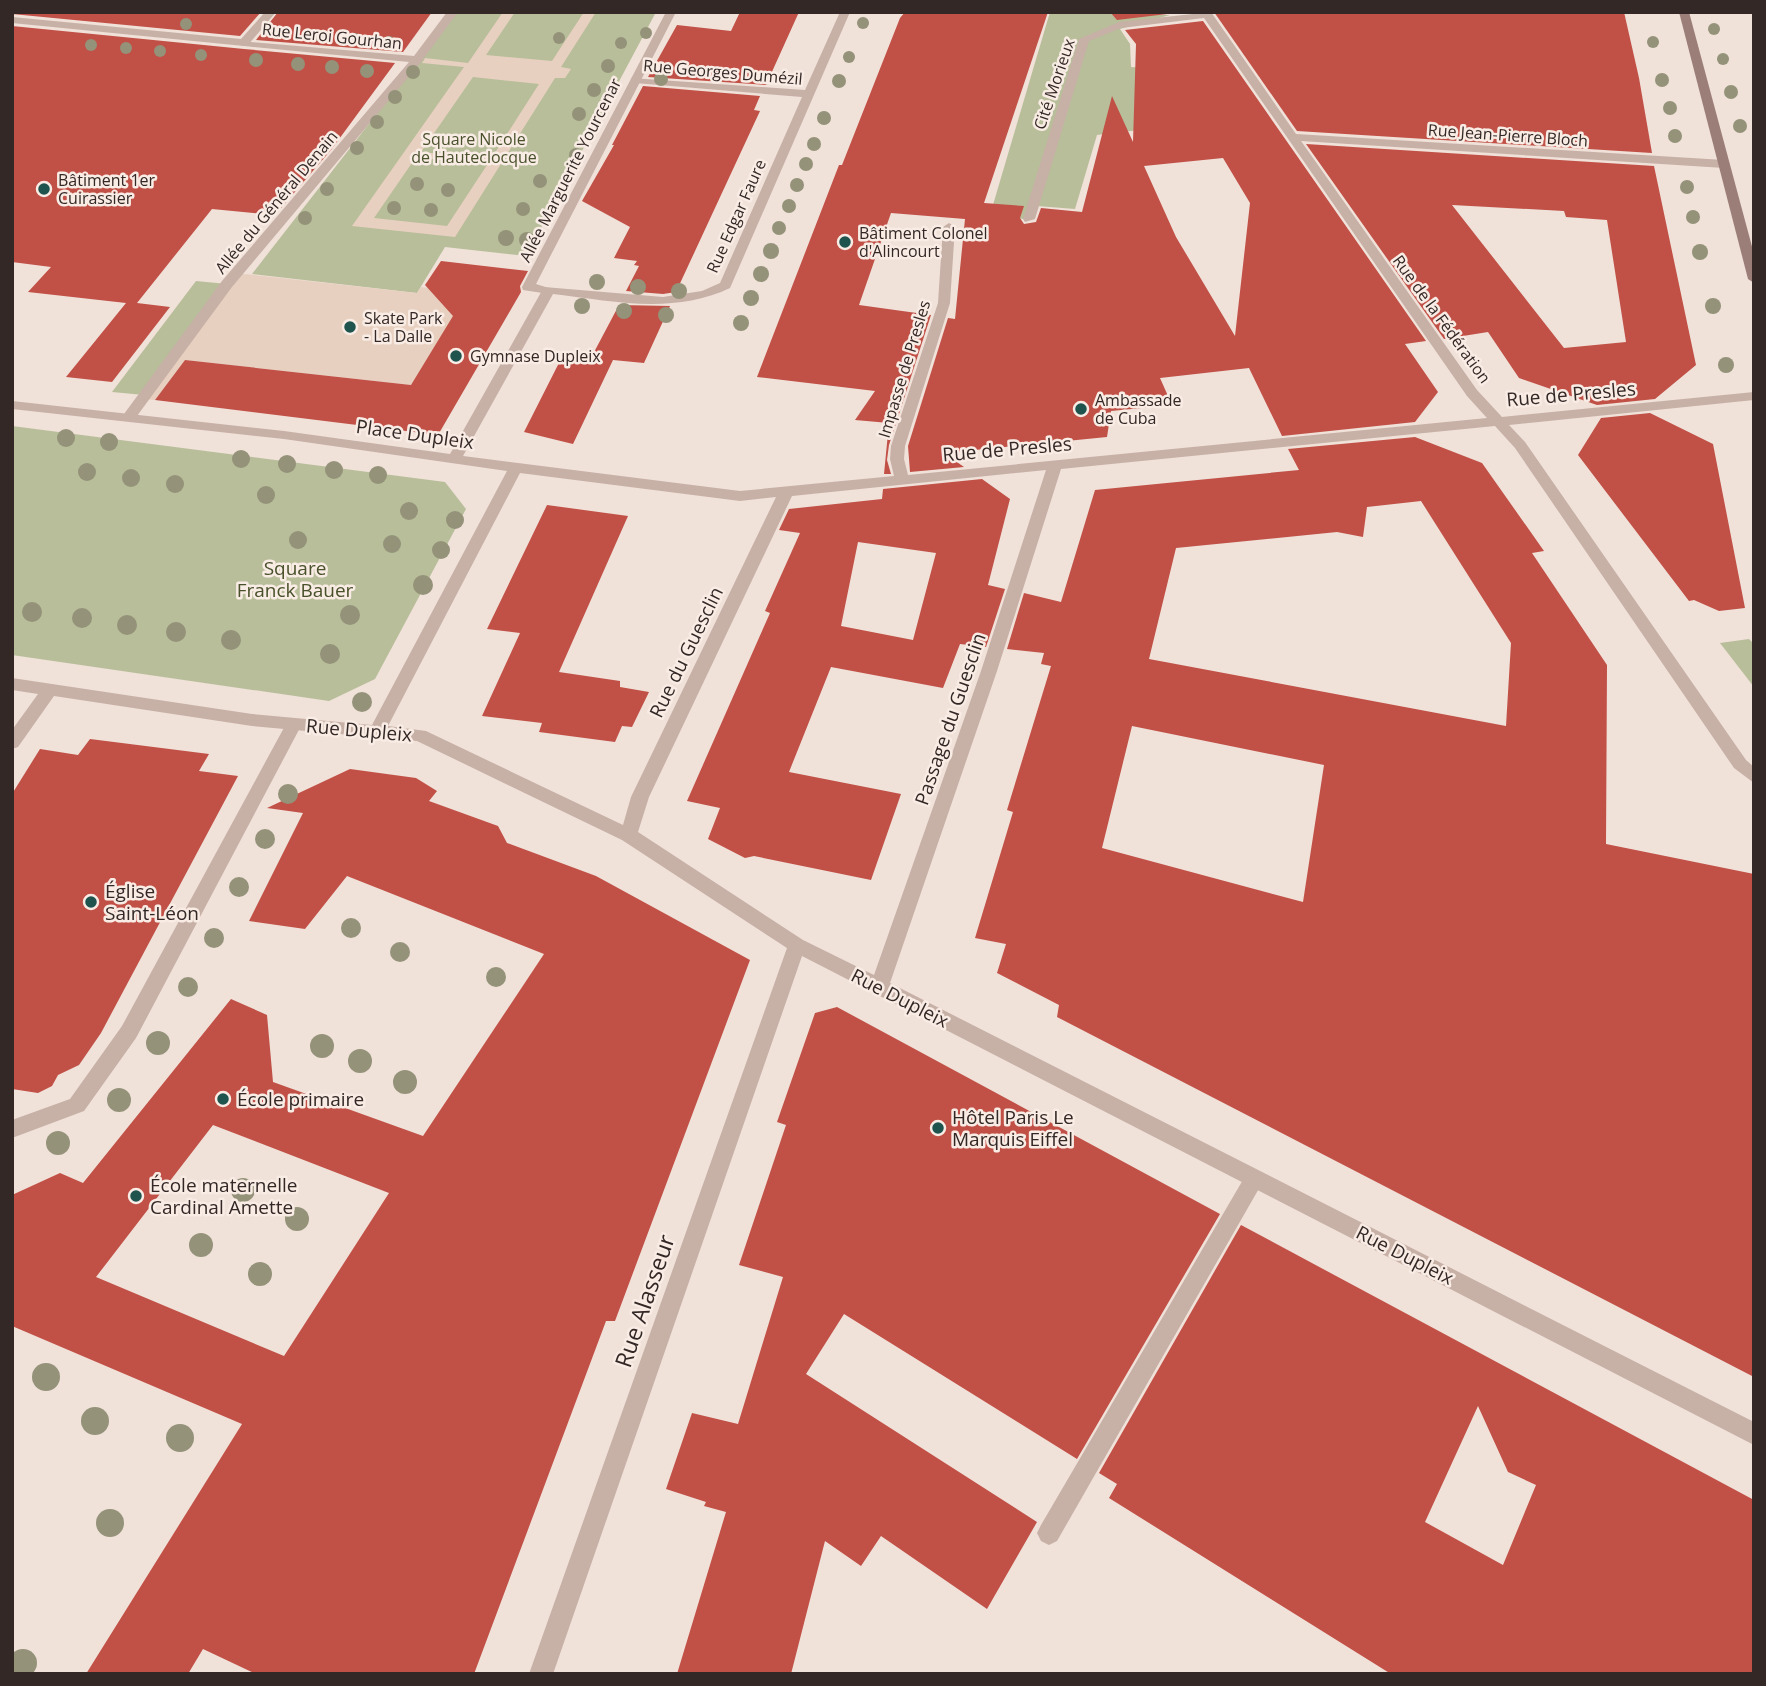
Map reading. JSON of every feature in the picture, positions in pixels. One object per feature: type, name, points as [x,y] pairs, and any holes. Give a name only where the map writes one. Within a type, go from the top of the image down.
[{"type":"main road","points":[[1684,12],[1750,254],[1754,279]]},
{"type":"street","points":[[244,43],[271,12]]},
{"type":"street","name":"Allée du Général Denain","points":[[129,417],[227,284],[417,60],[453,12]]},
{"type":"street","name":"Allée Marguerite Yourcenar","points":[[549,290],[528,287],[671,12]]},
{"type":"street","name":"Rue Edgar Faure","points":[[549,290],[681,301],[713,293],[726,285],[845,12]]},
{"type":"street","name":"Rue de la Fédération","points":[[1206,13],[1472,393],[1520,445],[1740,764],[1754,777]]},
{"type":"street","name":"Cité Morieux","points":[[1029,219],[1084,39],[1119,24],[1206,13]]},
{"type":"street","name":"Rue Leroi Gourhan","points":[[12,20],[417,60]]},
{"type":"street","name":"Rue Georges Dumézil","points":[[635,80],[810,94]]},
{"type":"street","name":"Rue Jean-Pierre Bloch","points":[[1291,137],[1724,164]]},
{"type":"street","name":"Impasse de Presles","points":[[902,478],[897,459],[898,446],[944,303],[949,227]]},
{"type":"street","points":[[454,458],[549,290]]},
{"type":"street","name":"Rue de Presles","points":[[516,468],[740,496],[1754,396]]},
{"type":"street","name":"Place Dupleix","points":[[12,405],[284,435],[516,468]]},
{"type":"street","name":"Passage du Guesclin","points":[[879,987],[989,671],[1041,502],[1056,463]]},
{"type":"street","points":[[376,731],[516,468]]},
{"type":"street","name":"Rue du Guesclin","points":[[628,835],[639,797],[787,490]]},
{"type":"street","name":"Rue Dupleix","points":[[12,684],[294,724],[420,735],[628,835],[797,945],[1754,1434]]},
{"type":"street","points":[[12,743],[50,689]]},
{"type":"street","points":[[12,1129],[78,1105],[129,1032],[294,724]]},
{"type":"street","name":"Rue Alasseur","points":[[541,1674],[797,945]]},
{"type":"street","points":[[1049,1533],[1254,1179]]},
{"type":"green space","name":"Square Nicole de Hauteclocque","points":[[456,12],[656,12],[526,256],[445,247],[417,293],[252,274]]},
{"type":"green space","points":[[1050,12],[1170,15],[1120,29],[1130,44],[1131,67],[1147,68],[1190,124],[1097,135],[1075,209],[1037,206],[1024,219],[990,215]]},
{"type":"green space","points":[[196,281],[227,284],[144,395],[112,392]]},
{"type":"green space","name":"Square Franck Bauer","points":[[12,426],[445,482],[466,509],[375,679],[329,701],[12,655]]},
{"type":"green space","points":[[1749,639],[1754,644],[1754,687],[1720,643]]},
{"type":"shaded area","points":[[503,12],[515,12],[486,55],[552,61],[584,12],[596,12],[561,67],[571,69],[565,78],[555,78],[455,237],[352,226],[464,67],[422,63],[425,58],[468,63]],"holes":[[[473,77],[539,84],[491,159],[421,152]],[[416,157],[487,165],[447,226],[374,218]]]},
{"type":"shaded area","points":[[235,273],[417,293],[421,287],[472,294],[411,385],[185,360],[155,400],[141,399]]},
{"type":"building","points":[[12,12],[261,12],[240,36]]},
{"type":"building","points":[[278,12],[432,12],[403,52],[256,40]]},
{"type":"building","points":[[740,12],[799,12],[766,85],[648,77],[677,25],[731,31]]},
{"type":"building","points":[[905,12],[1048,12],[984,203],[1024,206],[1020,218],[1024,224],[1036,222],[1041,208],[1082,212],[1112,96],[1133,142],[1136,44],[1125,30],[1203,21],[1426,341],[1405,344],[1438,392],[1415,422],[1282,436],[1249,368],[1160,378],[1172,405],[1111,411],[1107,437],[944,453],[964,467],[910,472],[908,446],[948,318],[955,319],[965,219],[891,213],[859,305],[931,315],[889,445],[887,460],[891,474],[884,474],[889,423],[855,420],[875,391],[757,377],[839,165],[842,165],[900,18]],"holes":[[[1223,158],[1250,203],[1235,336],[1176,237],[1144,166]]]},
{"type":"building","points":[[1110,12],[1184,12],[1117,20]]},
{"type":"building","points":[[1214,12],[1624,12],[1652,153],[1297,131]]},
{"type":"building","points":[[12,26],[395,63],[331,150],[275,215],[212,209],[137,303],[170,307],[112,382],[66,377],[126,303],[28,292],[51,267],[12,262]]},
{"type":"building","points":[[643,86],[760,96],[754,110],[760,111],[676,292],[663,294],[626,291],[639,266],[634,265],[637,261],[614,258],[630,227],[582,201]]},
{"type":"building","points":[[1306,144],[1654,166],[1696,365],[1655,399],[1597,405],[1519,378],[1488,332],[1444,339]],"holes":[[[1452,205],[1564,211],[1566,217],[1607,220],[1626,342],[1564,348]]]},
{"type":"building","points":[[441,261],[528,271],[520,286],[521,292],[438,435],[155,400],[185,360],[411,385],[453,316],[425,285]]},
{"type":"building","points":[[619,305],[670,306],[644,363],[613,360],[573,444],[524,432],[564,353],[592,356]]},
{"type":"building","points":[[1650,413],[1713,444],[1745,608],[1719,611],[1694,600],[1689,601],[1578,455],[1601,418]]},
{"type":"building","points":[[1415,437],[1482,463],[1544,551],[1532,553],[1607,665],[1606,844],[1754,874],[1754,1377],[1057,1017],[1059,1005],[997,973],[1006,944],[975,938],[1013,812],[1007,810],[1051,666],[1041,664],[1044,653],[1007,649],[1024,593],[1061,602],[1095,490],[1299,470],[1288,449]],"holes":[[[1421,501],[1511,643],[1506,726],[1149,659],[1176,548],[1337,532],[1363,537],[1367,507]],[[1132,726],[1324,765],[1303,902],[1102,848]]]},
{"type":"building","points":[[982,479],[1010,499],[988,585],[1005,589],[986,647],[960,644],[943,688],[831,667],[789,772],[901,794],[871,880],[754,856],[745,858],[708,839],[720,808],[687,801],[770,613],[765,611],[800,533],[779,530],[789,509],[882,499],[883,489]],"holes":[[[858,542],[936,553],[913,640],[841,626]]]},
{"type":"building","points":[[547,505],[628,516],[559,672],[620,681],[620,687],[649,692],[632,727],[622,726],[615,742],[539,732],[542,723],[482,716],[520,633],[487,629]]},
{"type":"building","name":"Église Saint-Léon","points":[[90,739],[209,754],[199,771],[238,776],[101,1033],[79,1065],[58,1075],[52,1086],[38,1093],[12,1089],[12,794],[40,749],[78,755]]},
{"type":"building","points":[[350,769],[416,778],[437,791],[429,801],[498,826],[507,843],[596,876],[750,960],[615,1321],[606,1321],[474,1674],[256,1674],[203,1649],[188,1674],[86,1674],[242,1424],[12,1326],[12,1195],[60,1173],[83,1183],[231,999],[267,1015],[273,1082],[423,1136],[544,954],[347,876],[305,929],[249,921],[303,813],[267,808]],"holes":[[[213,1125],[389,1193],[284,1356],[96,1277]]]},
{"type":"building","points":[[837,1007],[1220,1214],[1077,1459],[844,1314],[806,1374],[1037,1522],[987,1609],[881,1536],[861,1566],[825,1541],[791,1674],[677,1674],[726,1512],[704,1506],[706,1502],[666,1489],[692,1413],[738,1424],[783,1277],[739,1265],[786,1125],[777,1122],[815,1013]]},
{"type":"building","points":[[1241,1225],[1754,1500],[1754,1674],[1391,1674],[1109,1498],[1117,1484],[1099,1473]],"holes":[[[1478,1406],[1508,1472],[1536,1485],[1503,1565],[1425,1522]]]},
{"type":"place","name":"Bâtiment 1er Cuirassier","points":[[44,189]]},
{"type":"place","name":"Bâtiment Colonel d'Alincourt","points":[[845,242]]},
{"type":"place","name":"Skate Park - La Dalle","points":[[350,327]]},
{"type":"place","name":"Gymnase Dupleix","points":[[456,356]]},
{"type":"place","name":"Ambassade de Cuba","points":[[1081,409]]},
{"type":"place","name":"Église Saint-Léon","points":[[91,902]]},
{"type":"place","name":"École primaire","points":[[223,1099]]},
{"type":"place","name":"Hôtel Paris Le Marquis Eiffel","points":[[938,1128]]},
{"type":"place","name":"École maternelle Cardinal Amette","points":[[136,1196]]}]
